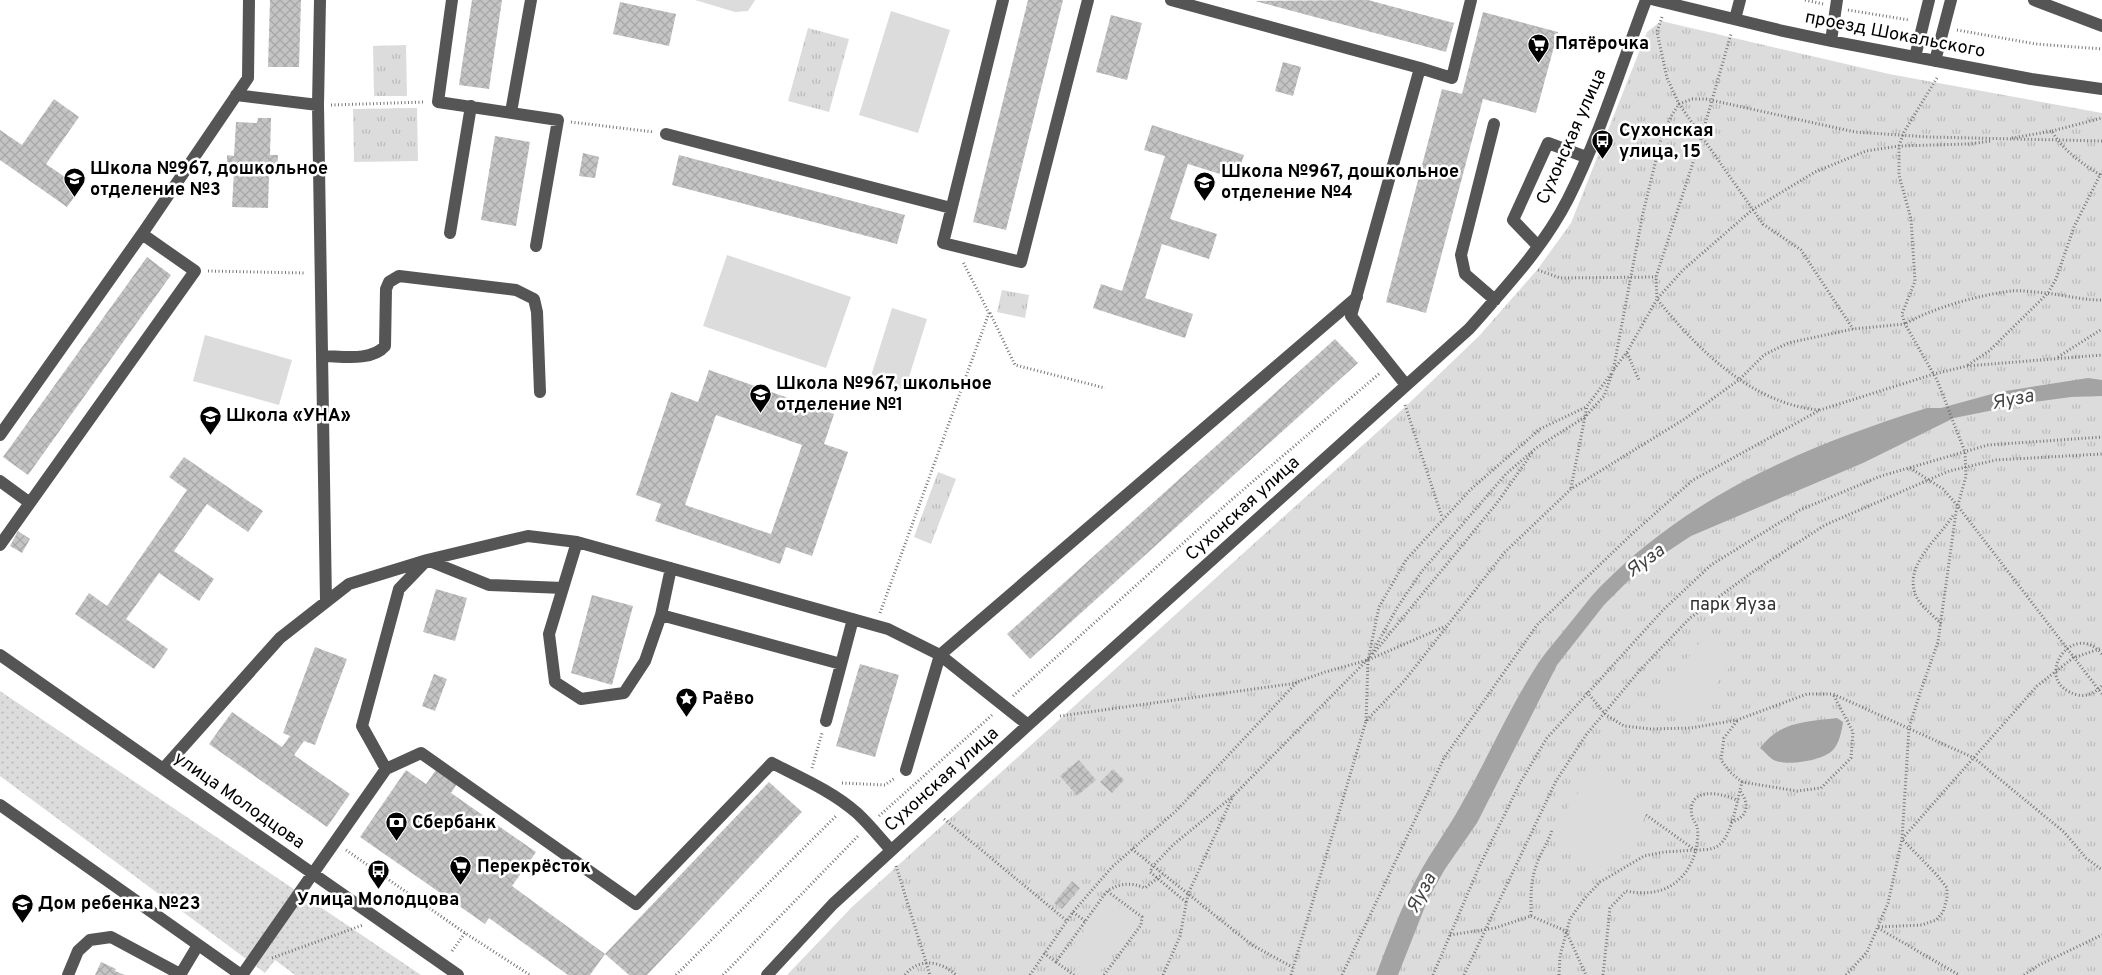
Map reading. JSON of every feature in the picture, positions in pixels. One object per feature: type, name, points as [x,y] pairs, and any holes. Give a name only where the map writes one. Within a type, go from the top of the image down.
[{"type":"street","points":[[0,435],[142,234],[248,78],[249,0]]},
{"type":"street","points":[[320,0],[318,106],[326,602]]},
{"type":"street","points":[[452,0],[438,102],[558,120],[536,246]]},
{"type":"street","points":[[511,112],[531,0]]},
{"type":"street","points":[[1003,0],[943,243],[1021,262],[1088,0]]},
{"type":"street","points":[[1171,0],[1452,78],[1470,0]]},
{"type":"street","name":"Сухонская улица","points":[[767,975],[833,904],[891,850],[1404,391],[1469,329],[1525,266],[1568,199],[1608,107],[1646,0]]},
{"type":"street","name":"проезд Шокальского","points":[[1655,0],[1831,41],[2030,79],[2102,89]]},
{"type":"street","points":[[1735,19],[1740,0]]},
{"type":"street","points":[[1831,41],[1837,0]]},
{"type":"street","points":[[1915,57],[1929,0]]},
{"type":"street","points":[[1935,61],[1952,0]]},
{"type":"street","points":[[2034,0],[2102,26]]},
{"type":"street","points":[[1404,391],[1390,365],[1351,316],[1420,68]]},
{"type":"street","points":[[236,95],[318,106]]},
{"type":"street","points":[[450,233],[471,106]]},
{"type":"street","points":[[1494,124],[1461,255],[1465,274],[1495,300]]},
{"type":"street","points":[[666,134],[951,208]]},
{"type":"street","points":[[1538,246],[1513,220],[1548,143],[1586,157]]},
{"type":"street","points":[[0,545],[195,271],[142,234]]},
{"type":"street","points":[[322,356],[372,355],[380,352],[385,346],[386,289],[389,282],[399,276],[516,290],[534,300],[537,312],[540,392]]},
{"type":"street","points":[[906,770],[940,655],[1357,297]]},
{"type":"street","points":[[0,481],[30,503]]},
{"type":"street","points":[[163,769],[280,638],[348,584],[427,560],[528,536],[577,542],[888,629],[940,655],[1028,726]]},
{"type":"street","points":[[577,542],[549,634],[555,682],[581,699],[624,693],[645,661],[661,615],[671,568]]},
{"type":"street","points":[[427,560],[489,584],[563,588]]},
{"type":"street","points":[[386,769],[362,726],[399,589],[427,560]]},
{"type":"street","points":[[661,615],[841,664]]},
{"type":"street","points":[[826,721],[853,619]]},
{"type":"street","name":"улица Молодцова","points":[[0,655],[458,975]]},
{"type":"street","points":[[0,805],[198,945],[246,974],[386,769],[421,753],[636,904],[772,763],[847,805],[891,850]]},
{"type":"street","points":[[68,975],[78,951],[90,940],[111,937],[180,975],[198,945]]},
{"type":"path","points":[[1662,17],[1657,32],[1667,78],[1679,104],[1763,224],[1801,250],[1853,329]]},
{"type":"path","points":[[1731,34],[1702,135],[1656,276],[1657,299],[1679,326],[1708,354],[1740,379],[1777,401],[1799,408],[1820,410]]},
{"type":"path","points":[[1846,975],[1867,952],[1888,903],[1902,839],[1909,728],[1920,690],[1938,642],[1957,505],[1966,476],[1965,452],[1937,380],[1905,324],[1902,314],[1915,281],[1911,219],[1899,175],[1899,146],[1902,136],[1937,78]]},
{"type":"path","points":[[1368,660],[1397,608],[1422,571],[1506,474],[1536,448],[1585,417],[1604,396],[1613,371],[1643,213],[1662,135],[1679,104],[1692,99],[1712,100],[1855,132],[1902,136],[2102,141]]},
{"type":"path","points":[[318,106],[438,102]]},
{"type":"path","points":[[1571,489],[1587,406],[1626,352],[1657,299],[1683,270],[1752,210],[1815,172],[1866,151],[1899,146],[1970,144],[2052,131],[2102,118]]},
{"type":"path","points":[[558,120],[666,134]]},
{"type":"path","points":[[1967,366],[1989,351],[2048,293],[2056,279],[2074,227],[2101,174],[2057,140],[2052,131]]},
{"type":"path","points":[[955,246],[1015,365],[1105,388]]},
{"type":"path","points":[[1537,270],[1560,278],[1656,276]]},
{"type":"path","points":[[195,271],[321,273]]},
{"type":"path","points":[[1366,721],[1405,680],[1504,553],[1571,489],[1686,418],[1740,379],[1764,355],[1788,343],[1853,329],[1905,324],[1921,315],[1964,302],[2012,291],[2048,293],[2083,300],[2102,300]]},
{"type":"path","points":[[876,625],[989,313]]},
{"type":"path","points":[[2058,357],[2102,330]]},
{"type":"path","points":[[1626,352],[1639,380]]},
{"type":"path","points":[[1342,975],[1444,758],[1537,626],[1634,532],[1693,480],[1820,410],[1934,374],[1967,366],[2058,357],[2102,355]]},
{"type":"path","points":[[868,826],[1230,501],[1390,365]]},
{"type":"path","points":[[1404,391],[1442,518]]},
{"type":"path","points":[[1291,975],[1366,721],[1368,660],[1379,607],[1406,560],[1442,518],[1471,489],[1540,429],[1587,406]]},
{"type":"path","points":[[1433,975],[1478,867],[1520,782],[1547,738],[1587,692],[1664,610],[1711,565],[1800,510],[1881,476],[1988,445],[2102,437]]},
{"type":"path","points":[[1186,902],[1150,872],[1153,866],[1174,844],[1233,796],[1368,660],[1497,503],[1536,448]]},
{"type":"path","points":[[1464,975],[1556,781],[1586,735],[1640,670],[1690,618],[1754,571],[1825,525],[1949,471],[1996,460],[2102,454]]},
{"type":"path","points":[[1909,467],[1943,489],[1957,505],[2073,658],[2101,687],[2102,694]]},
{"type":"path","points":[[1941,624],[1918,600],[1913,587],[1914,572],[1924,554],[1956,512]]},
{"type":"path","points":[[1056,716],[1297,682],[1368,660],[1446,626]]},
{"type":"path","points":[[2100,649],[2083,644],[2066,648],[2058,658],[2055,671],[2058,682],[2068,692],[2082,696],[2094,693],[2101,687]]},
{"type":"path","points":[[2100,649],[2102,654]]},
{"type":"path","points":[[1902,839],[2036,686],[2073,658],[2100,649]]},
{"type":"path","points":[[1030,975],[1073,912],[1112,867],[1177,810],[1297,682]]},
{"type":"path","points":[[1587,692],[1605,713],[1624,726],[1651,729],[1691,728],[1737,720],[1807,694],[1833,694],[1974,758],[2064,832],[2086,858],[2102,870]]},
{"type":"path","points":[[1737,720],[1724,738],[1721,760],[1730,772],[1742,782],[1797,791],[1821,788],[1851,758],[1853,732],[1833,694]]},
{"type":"path","points":[[807,781],[826,721]]},
{"type":"path","points":[[836,783],[886,785],[906,770]]},
{"type":"path","points":[[1559,975],[1560,956],[1570,919],[1584,899],[1600,882],[1644,856],[1664,852],[1709,849],[1720,845],[1731,822],[1742,782]]},
{"type":"path","points":[[1731,822],[1738,820],[1744,815],[1747,808],[1746,799],[1740,790]]},
{"type":"path","points":[[1603,975],[1610,908],[1626,891],[1641,894],[1663,891],[1680,880],[1694,859],[1696,850],[1698,828],[1692,816],[1692,806],[1696,798],[1704,793],[1718,792],[1738,800]]},
{"type":"path","points":[[1163,975],[1180,936],[1188,894],[1233,796]]},
{"type":"path","points":[[676,975],[847,805]]},
{"type":"path","points":[[1646,815],[1696,850]]},
{"type":"path","points":[[943,818],[1067,921]]},
{"type":"path","points":[[1531,916],[1531,888],[1536,866],[1552,830]]},
{"type":"path","points":[[1878,927],[1922,925],[1936,920],[1943,912],[1947,898],[1947,888],[1942,880],[1902,839]]},
{"type":"path","points":[[336,842],[465,933],[530,975]]},
{"type":"path","points":[[1132,849],[1252,945],[1294,968]]},
{"type":"path","points":[[1056,962],[1107,891],[1120,884],[1133,884],[1145,888],[1163,874]]},
{"type":"path","points":[[1104,975],[1141,925],[1142,917],[1107,891]]},
{"type":"path","points":[[1073,912],[1085,921]]},
{"type":"path","points":[[1450,935],[1484,930],[1531,916],[1566,931],[1586,975]]},
{"type":"path","points":[[262,961],[366,924]]},
{"type":"path","points":[[1878,927],[1959,975]]},
{"type":"path","points":[[452,951],[465,933]]},
{"type":"path","points":[[2024,975],[2039,965],[2102,935]]},
{"type":"path","points":[[1044,953],[1074,975]]},
{"type":"path","points":[[905,975],[917,966],[927,963],[938,963],[956,975]]},
{"type":"green space","points":[[695,0],[755,0],[748,11],[735,12]]},
{"type":"green space","points":[[891,11],[950,30],[918,133],[859,115]]},
{"type":"green space","name":"парк Яуза","points":[[1661,21],[1889,74],[2102,113],[2102,975],[787,975],[852,907],[1405,407],[1479,336],[1537,270],[1571,223],[1647,32]]},
{"type":"green space","points":[[808,28],[849,39],[829,112],[788,101]]},
{"type":"green space","points":[[406,45],[407,96],[374,96],[373,46]]},
{"type":"green space","points":[[417,108],[418,161],[354,162],[353,109]]},
{"type":"green space","points":[[727,255],[851,297],[826,368],[703,326]]},
{"type":"green space","points":[[1002,290],[1029,295],[1025,318],[997,312]]},
{"type":"green space","points":[[892,308],[927,319],[905,390],[870,379]]},
{"type":"green space","points":[[205,335],[292,360],[279,405],[193,381]]},
{"type":"green space","points":[[938,472],[956,479],[931,544],[914,537]]},
{"type":"green space","points":[[1702,640],[1732,664],[1690,717],[1660,694]]},
{"type":"green space","points":[[0,691],[421,975],[295,975],[275,960],[265,973],[0,776]]},
{"type":"green space","points":[[1594,771],[1650,810],[1607,870],[1552,830]]},
{"type":"green space","points":[[1109,897],[1138,920],[1097,975],[1085,975],[1064,958]]},
{"type":"water","name":"Яуза","points":[[2088,378],[2102,380],[2102,396],[2071,397],[2034,402],[1954,418],[1863,463],[1691,536],[1650,563],[1627,582],[1604,605],[1557,665],[1477,823],[1445,869],[1428,899],[1398,975],[1376,975],[1412,888],[1461,805],[1528,679],[1546,652],[1596,592],[1640,550],[1677,522],[1715,498],[1755,476],[1839,438],[1927,408],[1941,408],[1999,392]]},
{"type":"water","points":[[1837,718],[1843,722],[1838,741],[1832,751],[1820,758],[1785,763],[1772,759],[1760,748],[1776,732],[1794,724]]},
{"type":"building","points":[[270,0],[301,0],[299,67],[268,67]]},
{"type":"building","points":[[472,0],[502,0],[489,89],[459,85]]},
{"type":"building","points":[[1028,0],[1063,0],[1006,230],[973,222]]},
{"type":"building","points":[[1368,0],[1454,23],[1446,52],[1255,1]]},
{"type":"building","points":[[620,2],[676,14],[669,46],[613,34]]},
{"type":"building","points":[[1483,12],[1558,32],[1536,113],[1483,99],[1426,313],[1386,302],[1442,89],[1462,94]]},
{"type":"building","points":[[1111,15],[1142,23],[1127,80],[1096,72]]},
{"type":"building","points":[[1283,62],[1301,67],[1293,96],[1275,91]]},
{"type":"building","points":[[54,99],[79,117],[46,164],[81,188],[67,207],[0,160],[0,130],[22,145]]},
{"type":"building","points":[[258,118],[271,118],[270,155],[278,155],[277,175],[269,175],[268,208],[232,207],[234,172],[227,172],[227,155],[234,156],[236,122],[257,123]]},
{"type":"building","points":[[1152,125],[1244,155],[1236,179],[1188,164],[1170,219],[1217,234],[1209,259],[1162,244],[1145,298],[1193,314],[1185,338],[1093,308],[1101,284],[1122,291],[1165,156],[1144,150]]},
{"type":"building","points":[[495,136],[530,142],[516,226],[481,220]]},
{"type":"building","points":[[583,153],[599,157],[595,178],[579,176]]},
{"type":"building","points":[[679,155],[905,215],[897,244],[672,185]]},
{"type":"building","points":[[147,257],[171,275],[28,475],[3,457]]},
{"type":"building","points":[[1335,339],[1358,363],[1030,659],[1007,634]]},
{"type":"building","points":[[709,370],[834,414],[824,444],[848,452],[812,556],[786,547],[780,564],[655,521],[661,504],[636,495],[671,392],[698,402]],"holes":[[[716,415],[802,445],[771,534],[685,505]]]},
{"type":"building","points":[[184,457],[263,511],[248,532],[207,504],[174,551],[214,579],[199,601],[159,573],[126,619],[168,649],[154,669],[75,614],[89,593],[107,606],[187,490],[169,477]]},
{"type":"building","points":[[18,531],[30,539],[22,553],[10,546]]},
{"type":"building","points":[[436,589],[467,598],[455,641],[423,632]]},
{"type":"building","points":[[592,595],[633,606],[612,685],[571,673]]},
{"type":"building","points":[[315,647],[347,659],[315,745],[304,741],[294,755],[350,794],[327,827],[209,744],[232,712],[282,747],[290,736],[283,733]]},
{"type":"building","points":[[860,664],[899,675],[875,757],[836,746]]},
{"type":"building","points":[[434,674],[447,679],[435,711],[422,706]]},
{"type":"building","points":[[1079,760],[1096,780],[1077,796],[1060,776]]},
{"type":"building","points":[[1113,769],[1124,780],[1112,793],[1100,782]]},
{"type":"building","points":[[406,770],[426,784],[436,770],[457,784],[451,793],[536,852],[512,886],[605,954],[590,975],[568,975],[489,918],[485,924],[360,837]]},
{"type":"building","points":[[769,782],[802,812],[647,975],[629,975],[605,954]]},
{"type":"building","points":[[1072,881],[1080,888],[1062,909],[1054,903]]},
{"type":"building","points":[[101,962],[116,969],[115,971],[125,975],[95,975]]},
{"type":"place","name":"Пятёрочка","points":[[1539,63]]},
{"type":"place","name":"Сухонская улица, 15","points":[[1603,160]]},
{"type":"place","name":"Школа №967, дошкольное отделение №3","points":[[74,198]]},
{"type":"place","name":"Школа №967, дошкольное отделение №4","points":[[1205,201]]},
{"type":"place","name":"Школа №967, школьное отделение №1","points":[[760,413]]},
{"type":"place","name":"Школа «УНА»","points":[[210,435]]},
{"type":"place","name":"Раёво","points":[[686,718]]},
{"type":"place","name":"Сбербанк","points":[[396,842]]},
{"type":"place","name":"Перекрёсток","points":[[461,886]]},
{"type":"place","name":"Улица Молодцова","points":[[378,889]]},
{"type":"place","name":"Дом ребенка №23","points":[[22,923]]}]
